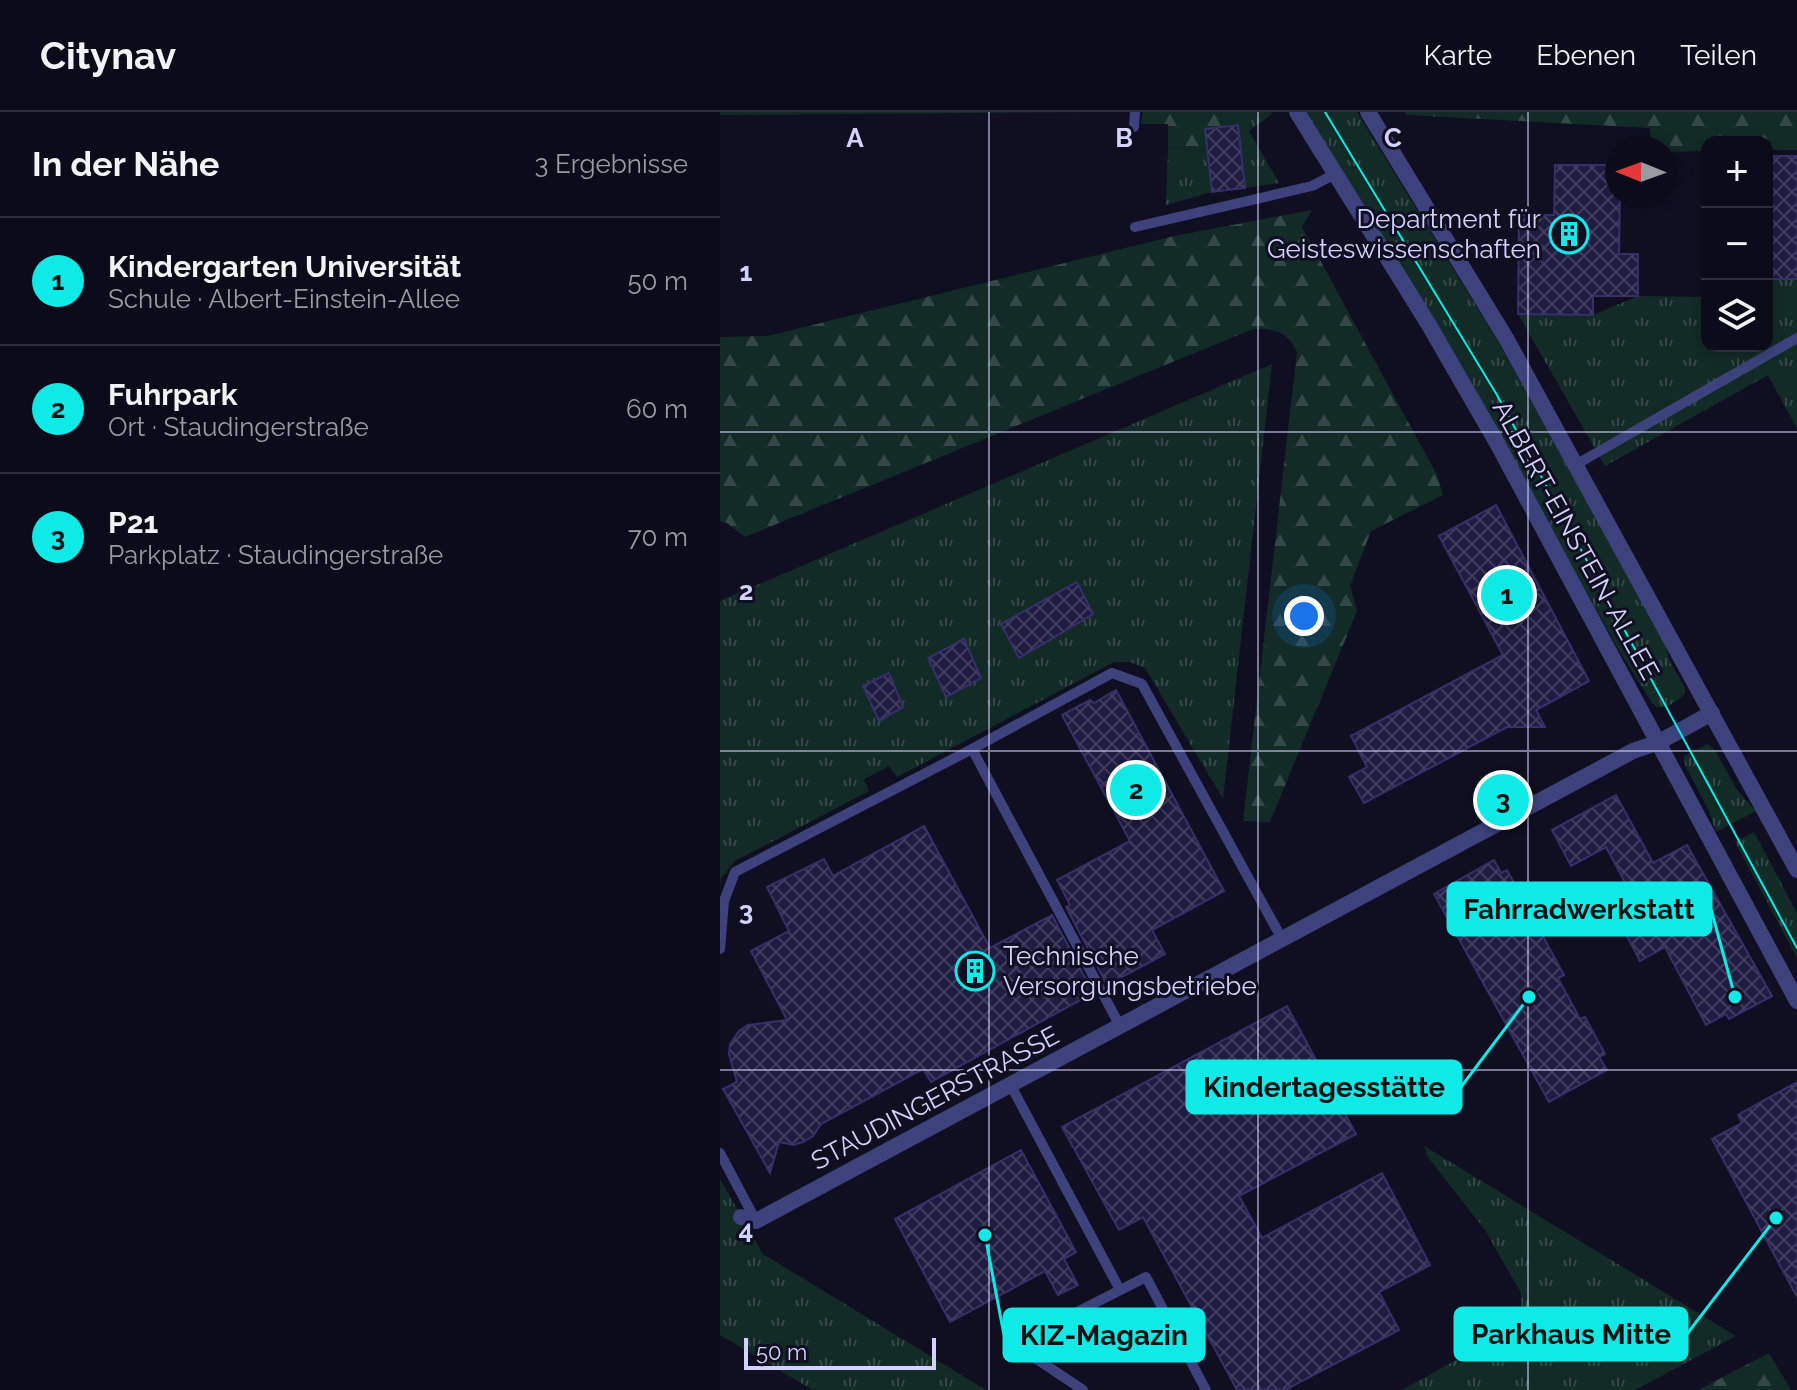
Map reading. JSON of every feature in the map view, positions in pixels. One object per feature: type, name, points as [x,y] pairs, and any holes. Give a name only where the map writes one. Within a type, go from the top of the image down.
[{"type":"street","name":"ALBERT-EINSTEIN-ALLEE","points":[[1297,112],[1483,418],[1797,1001]]},
{"type":"street","name":"ALBERT-EINSTEIN-ALLEE","points":[[1368,112],[1501,329],[1797,870]]},
{"type":"street","name":"STAUDINGERSTRASSE","points":[[749,1219],[1120,1026],[1633,751],[1659,742],[1712,713]]},
{"type":"lane","points":[[1134,127],[1135,112]]},
{"type":"lane","points":[[1135,227],[1312,186],[1335,174]]},
{"type":"lane","points":[[1577,464],[1797,338]]},
{"type":"lane","points":[[720,949],[724,901],[735,872],[1112,673],[1142,684],[1282,939]]},
{"type":"lane","points":[[972,749],[1120,1026]]},
{"type":"lane","points":[[1010,1084],[1120,1290]]},
{"type":"lane","points":[[720,1153],[749,1219]]},
{"type":"lane","points":[[1083,1390],[1014,1344],[1146,1277],[1206,1390]]},
{"type":"green space","points":[[720,112],[1089,112],[720,115]]},
{"type":"green space","points":[[1143,112],[1220,112],[1222,127],[1208,151],[1168,148],[1168,124],[1141,124]]},
{"type":"green space","points":[[1220,112],[1271,112],[1249,131],[1279,183],[1245,188],[1238,126],[1222,127]]},
{"type":"green space","points":[[1305,112],[1357,112],[1500,345],[1665,643],[1669,660],[1685,688],[1685,693],[1676,701],[1661,707],[1652,703],[1618,649],[1461,364]]},
{"type":"green space","points":[[1405,112],[1797,112],[1797,150],[1773,150],[1773,136],[1701,136],[1701,151],[1677,152],[1677,136],[1650,136],[1650,128],[1407,115]]},
{"type":"green space","points":[[1168,148],[1208,151],[1212,192],[1166,205]]},
{"type":"green space","points":[[1312,210],[1302,227],[1437,475],[1443,495],[1371,531],[1350,586],[1357,611],[1270,822],[1243,821],[1297,352],[1280,333],[1253,329],[745,537],[720,521],[720,337],[768,336],[1174,236]]},
{"type":"green space","points":[[1797,279],[1797,429],[1768,375],[1605,466],[1518,314],[1593,315],[1638,296],[1701,297],[1701,352],[1773,352],[1773,280]]},
{"type":"green space","points":[[1272,364],[1223,799],[1145,668],[1130,662],[1114,662],[897,777],[889,766],[864,779],[869,791],[735,861],[721,878],[720,884],[720,601]]},
{"type":"green space","points":[[1707,744],[1715,750],[1737,790],[1756,811],[1716,832],[1709,811],[1685,765],[1684,756]]},
{"type":"green space","points":[[1754,832],[1797,913],[1797,958],[1735,842]]},
{"type":"green space","points":[[1424,1146],[1736,1336],[1635,1390],[1402,1390],[1509,1331],[1522,1315],[1521,1293],[1485,1230],[1427,1156]]},
{"type":"green space","points":[[720,1179],[763,1254],[986,1390],[813,1390],[720,1335]]},
{"type":"green space","points":[[1769,1353],[1791,1390],[1698,1390]]},
{"type":"building","points":[[1238,125],[1245,188],[1212,192],[1205,129]]},
{"type":"building","points":[[1773,156],[1797,156],[1797,279],[1773,279]]},
{"type":"building","name":"Department für Geisteswissenschaften","points":[[1555,165],[1605,165],[1605,208],[1620,208],[1619,254],[1638,254],[1638,296],[1593,296],[1593,315],[1518,314],[1519,215],[1554,215]]},
{"type":"building","points":[[1496,505],[1589,681],[1536,710],[1545,727],[1507,727],[1364,803],[1349,777],[1367,767],[1351,736],[1503,655],[1439,536]]},
{"type":"building","points":[[1077,582],[1093,614],[1019,658],[1001,624]]},
{"type":"building","points":[[964,639],[981,678],[946,697],[928,658]]},
{"type":"building","points":[[889,673],[903,707],[879,721],[863,686]]},
{"type":"building","points":[[1116,690],[1224,891],[1152,930],[1165,954],[1107,985],[1066,907],[1070,905],[1057,880],[1130,841],[1062,715],[1090,700],[1094,703]]},
{"type":"building","points":[[1616,795],[1653,863],[1687,845],[1772,996],[1729,1019],[1726,1014],[1706,1025],[1665,947],[1640,961],[1621,925],[1642,914],[1606,847],[1571,866],[1552,830]]},
{"type":"building","points":[[924,826],[990,948],[1052,915],[1093,993],[931,1082],[923,1069],[821,1124],[813,1136],[803,1142],[793,1145],[779,1142],[770,1173],[723,1089],[737,1082],[729,1054],[730,1044],[739,1031],[748,1025],[787,1020],[751,951],[789,931],[767,887],[824,859],[833,876]]},
{"type":"building","points":[[1494,860],[1501,873],[1507,870],[1564,975],[1558,978],[1580,1019],[1585,1017],[1605,1054],[1599,1057],[1607,1070],[1549,1102],[1434,894]]},
{"type":"building","points":[[1287,1006],[1356,1134],[1239,1196],[1262,1238],[1382,1173],[1430,1265],[1379,1292],[1399,1330],[1285,1390],[1237,1390],[1143,1217],[1119,1230],[1062,1127]]},
{"type":"building","points":[[1797,1082],[1797,1297],[1712,1139],[1742,1123],[1738,1115]]},
{"type":"building","points":[[1021,1150],[1076,1252],[1064,1259],[1078,1285],[1058,1295],[1045,1271],[950,1322],[895,1219]]},
{"type":"tram line","points":[[1325,112],[1497,395],[1797,948]]},
{"type":"place","name":"Department für Geisteswissenschaften","points":[[1569,234]]},
{"type":"place","name":"Kindergarten Universität","points":[[1507,595]]},
{"type":"place","name":"Fuhrpark","points":[[1136,790]]},
{"type":"place","name":"P21","points":[[1503,800]]},
{"type":"place","name":"Technische Versorgungsbetriebe","points":[[975,971]]},
{"type":"place","name":"Kindertagesstätte","points":[[1529,997]]},
{"type":"place","name":"Fahrradwerkstatt","points":[[1735,997]]},
{"type":"place","name":"Parkhaus Mitte","points":[[1776,1218]]},
{"type":"place","name":"KIZ-Magazin","points":[[985,1235]]}]
